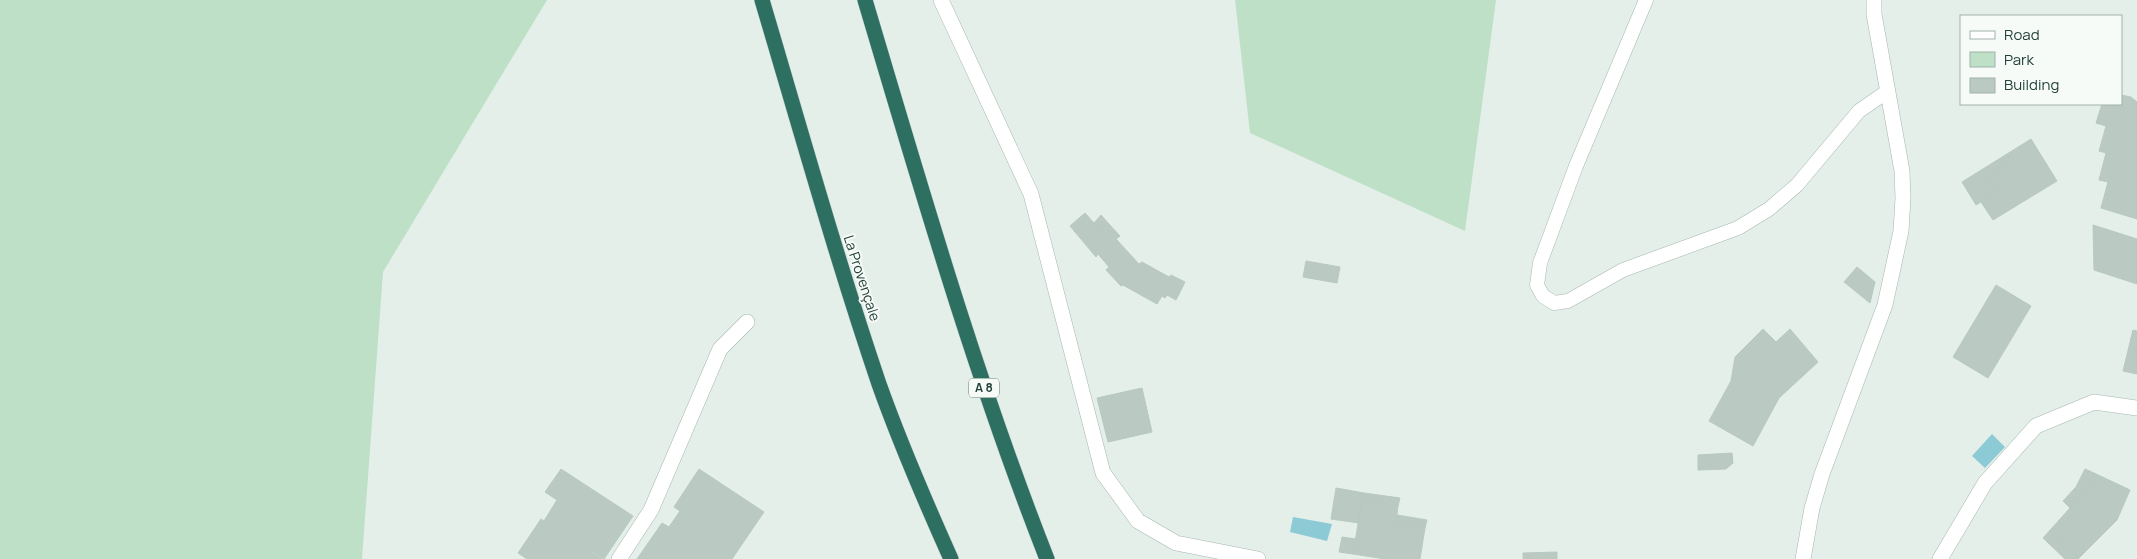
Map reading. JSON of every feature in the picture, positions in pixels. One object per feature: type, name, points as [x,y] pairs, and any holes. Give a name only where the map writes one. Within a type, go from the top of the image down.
[{"type":"highway","name":"La Provençale","points":[[762,0],[833,242],[880,385],[914,476],[950,559]]},
{"type":"highway","name":"A 8","points":[[865,0],[971,351],[1015,477],[1047,559]]},
{"type":"street","points":[[941,0],[1031,194],[1103,473],[1138,521],[1176,543],[1258,559]]},
{"type":"street","points":[[1803,559],[1812,508],[1822,474],[1885,305],[1901,231],[1904,198],[1902,171],[1874,14],[1874,0]]},
{"type":"street","points":[[619,559],[651,510],[720,349],[747,322]]},
{"type":"street","points":[[1940,559],[1985,483],[2036,426],[2094,402],[2137,408]]},
{"type":"lane","points":[[1646,0],[1576,166],[1540,264],[1537,286],[1543,296],[1554,303],[1568,301],[1623,270],[1738,228],[1769,208],[1797,185],[1859,111],[1888,91]]},
{"type":"green space","points":[[0,0],[547,0],[383,272],[362,559],[0,559]]},
{"type":"green space","points":[[1235,0],[1496,0],[1465,231],[1250,133]]},
{"type":"water","points":[[1992,434],[2005,447],[1985,468],[1972,456]]},
{"type":"water","points":[[1293,517],[1332,524],[1327,541],[1290,532]]},
{"type":"building","points":[[2122,95],[2131,97],[2137,102],[2137,219],[2101,208],[2108,182],[2099,180],[2106,153],[2099,151],[2106,126],[2096,123],[2102,105],[2122,105]]},
{"type":"building","points":[[2031,139],[2057,181],[1993,220],[1981,202],[1998,191],[1987,175],[2011,160],[2007,154]]},
{"type":"building","points":[[2007,154],[2011,160],[1987,175],[1998,191],[1976,205],[1962,182]]},
{"type":"building","points":[[1085,213],[1100,230],[1108,223],[1120,236],[1116,239],[1139,264],[1142,262],[1169,277],[1171,275],[1185,282],[1176,300],[1167,295],[1165,298],[1162,296],[1157,304],[1123,285],[1121,286],[1106,270],[1109,267],[1098,254],[1096,257],[1070,226]]},
{"type":"building","points":[[1101,215],[1108,223],[1100,230],[1094,223]]},
{"type":"building","points":[[2093,225],[2137,239],[2137,284],[2094,270]]},
{"type":"building","points":[[1306,261],[1340,267],[1337,283],[1303,277]]},
{"type":"building","points":[[1857,267],[1875,282],[1870,303],[1844,282]]},
{"type":"building","points":[[1996,285],[2031,306],[1988,378],[1953,357]]},
{"type":"building","points":[[1763,329],[1776,342],[1790,329],[1818,362],[1779,398],[1753,446],[1709,421],[1731,381],[1735,357]]},
{"type":"building","points":[[2133,330],[2137,331],[2137,374],[2123,371]]},
{"type":"building","points":[[1142,388],[1152,432],[1108,442],[1097,398]]},
{"type":"building","points":[[1732,453],[1733,463],[1726,469],[1698,470],[1698,455]]},
{"type":"building","points":[[561,469],[633,516],[604,559],[544,521],[557,500],[545,492]]},
{"type":"building","points":[[699,469],[764,512],[732,559],[637,559],[662,523],[669,527],[680,511],[674,507]]},
{"type":"building","points":[[2085,469],[2094,473],[2086,491],[2070,508],[2063,501],[2076,487]]},
{"type":"building","points":[[2094,473],[2130,490],[2117,520],[2078,559],[2060,542],[2083,520],[2070,508],[2086,491]]},
{"type":"building","points":[[1336,488],[1364,493],[1359,523],[1331,519]]},
{"type":"building","points":[[1364,493],[1400,498],[1398,506],[1362,500]]},
{"type":"building","points":[[1362,500],[1398,506],[1396,524],[1425,528],[1420,559],[1385,559],[1353,554]]},
{"type":"building","points":[[2070,508],[2083,520],[2060,542],[2078,559],[2065,559],[2043,538]]},
{"type":"building","points":[[1397,515],[1427,520],[1425,528],[1396,524]]},
{"type":"building","points":[[541,519],[602,559],[527,559],[518,553]]},
{"type":"building","points":[[1342,537],[1355,539],[1353,554],[1339,552]]},
{"type":"building","points":[[1557,552],[1557,559],[1523,559],[1523,553]]}]
